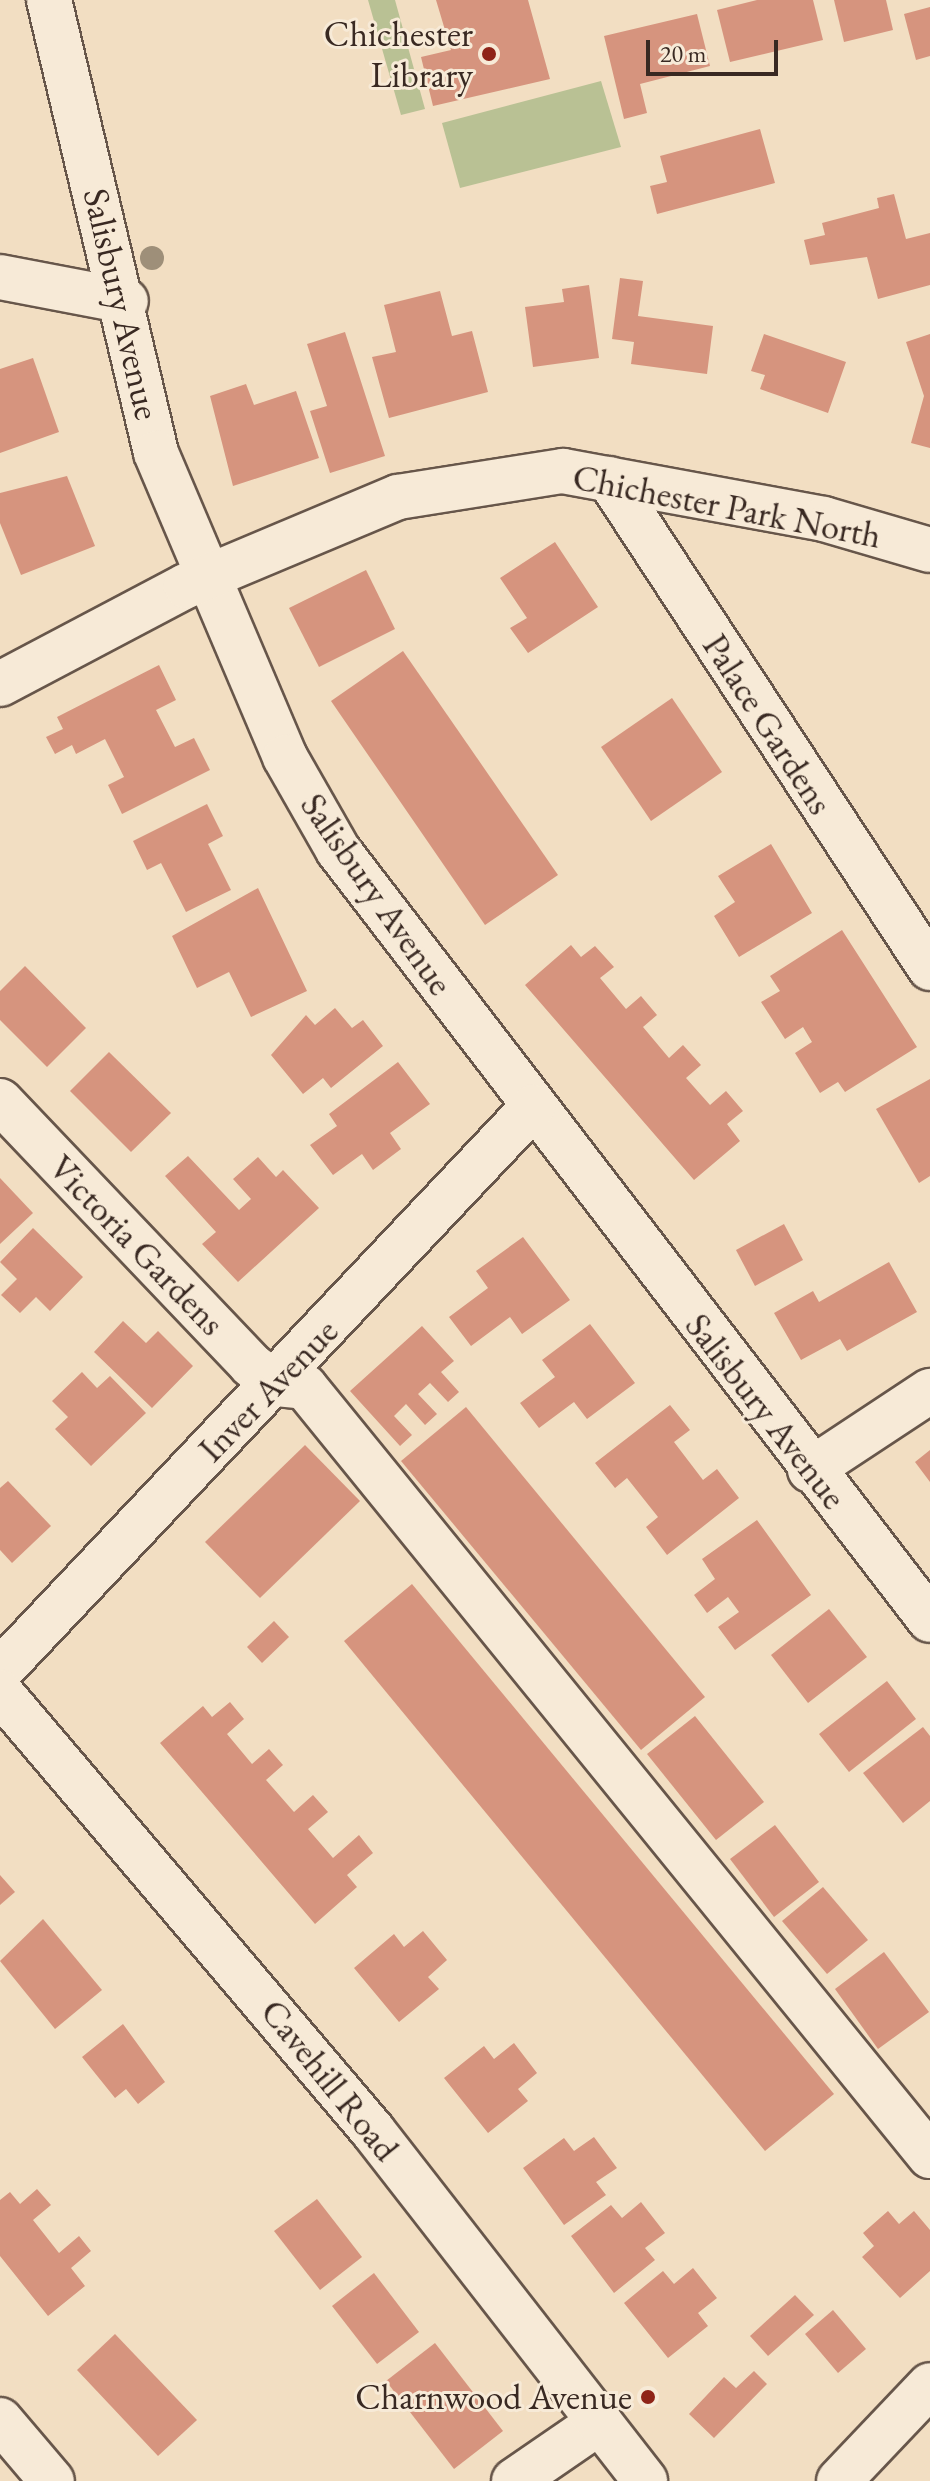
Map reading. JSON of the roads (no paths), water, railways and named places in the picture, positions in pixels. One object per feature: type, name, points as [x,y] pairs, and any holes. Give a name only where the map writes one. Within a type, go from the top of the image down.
[{"type":"street","name":"Salisbury Avenue","points":[[49,0],[126,301],[156,453],[205,581],[285,757],[338,850],[810,1470],[930,1620]]},
{"type":"street","points":[[0,277],[126,301]]},
{"type":"street","name":"Chichester Park North","points":[[0,684],[205,581],[398,497],[563,471],[824,519],[930,550]]},
{"type":"street","name":"Palace Gardens","points":[[609,479],[930,968]]},
{"type":"street","name":"Victoria Gardens","points":[[0,1101],[277,1384]]},
{"type":"street","name":"Inver Avenue","points":[[0,1671],[277,1384],[533,1107]]},
{"type":"street","points":[[277,1384],[305,1387],[930,2156]]},
{"type":"street","points":[[810,1470],[930,1391]]},
{"type":"street","name":"Cavehill Road","points":[[0,1692],[373,2131],[645,2481]]},
{"type":"street","points":[[839,2481],[930,2385]]},
{"type":"street","points":[[0,2420],[52,2481]]},
{"type":"street","points":[[514,2481],[600,2422]]},
{"type":"place","name":"Chichester Library","points":[[489,54]]},
{"type":"place","name":"Charnwood Avenue","points":[[648,2397]]}]
